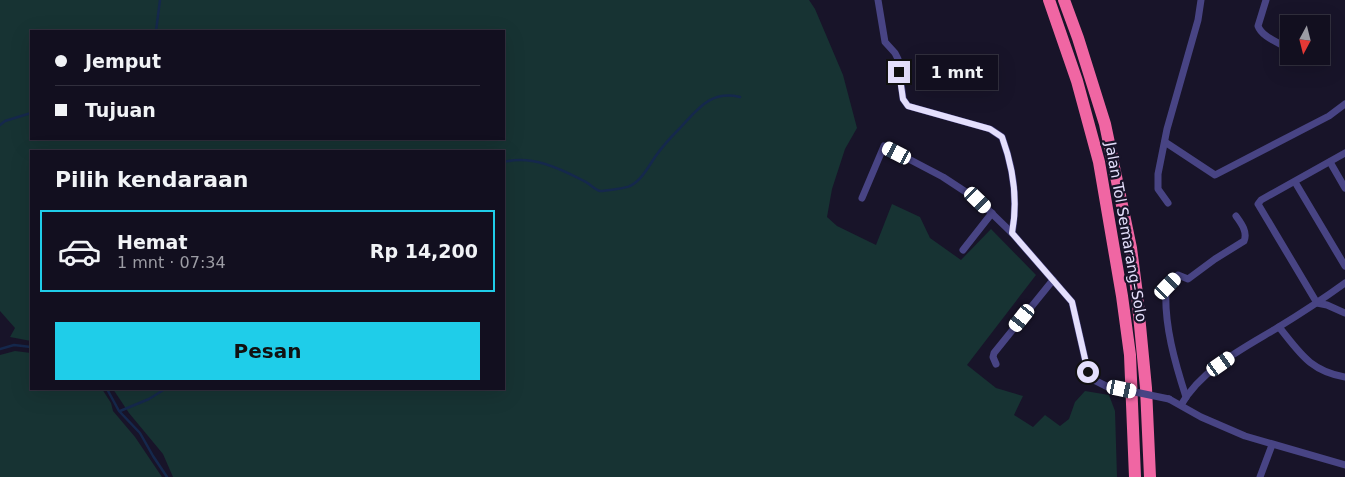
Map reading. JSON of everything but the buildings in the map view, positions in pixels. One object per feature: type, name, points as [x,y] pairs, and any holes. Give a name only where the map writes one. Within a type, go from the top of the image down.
[{"type":"highway","name":"Jalan Tol Semarang–Solo","points":[[1049,0],[1078,81],[1099,162],[1130,355],[1135,477]]},
{"type":"highway","name":"Jalan Tol Semarang–Solo","points":[[1064,0],[1105,124],[1131,248],[1146,388],[1150,477]]},
{"type":"street","points":[[878,0],[885,42],[898,59],[903,99],[908,106],[990,129],[1002,137],[1014,185],[1015,217],[1012,233]]},
{"type":"street","points":[[1168,203],[1157,186],[1165,142],[1193,41],[1201,0]]},
{"type":"street","points":[[1266,0],[1258,29],[1280,43]]},
{"type":"street","points":[[1165,142],[1215,176],[1329,116],[1345,104]]},
{"type":"street","points":[[862,198],[884,146],[943,177],[978,200],[992,213],[1069,298],[1074,306],[1088,372],[1092,379],[1106,386],[1169,399],[1222,426],[1272,445],[1345,465]]},
{"type":"street","points":[[1345,153],[1259,201],[1259,205],[1317,303],[1345,313]]},
{"type":"street","points":[[1330,162],[1345,188]]},
{"type":"street","points":[[1294,182],[1345,266]]},
{"type":"street","points":[[963,250],[992,213]]},
{"type":"street","points":[[1186,397],[1175,358],[1167,312],[1166,289],[1178,275],[1186,279],[1189,278],[1215,258],[1244,241],[1246,237],[1244,228],[1236,216]]},
{"type":"street","points":[[996,364],[993,357],[994,353],[1053,280]]},
{"type":"street","points":[[1181,405],[1195,385],[1208,373],[1240,350],[1317,303],[1345,283]]},
{"type":"street","points":[[1279,326],[1311,364],[1325,372],[1345,377]]},
{"type":"street","points":[[1260,477],[1272,445]]},
{"type":"green space","points":[[0,0],[809,0],[815,9],[843,75],[857,128],[845,149],[832,189],[827,217],[837,226],[876,245],[892,204],[920,217],[930,238],[961,260],[991,229],[1036,275],[967,365],[996,388],[1023,396],[1014,415],[1033,427],[1045,415],[1060,426],[1069,419],[1075,402],[1085,391],[1109,395],[1115,411],[1117,477],[173,477],[163,454],[129,413],[114,390],[505,390],[505,150],[30,150],[30,341],[10,337],[15,328],[0,311]]},
{"type":"green space","points":[[15,351],[30,353],[30,390],[103,390],[111,403],[113,411],[135,437],[162,477],[0,477],[0,355]]},
{"type":"waterway","points":[[156,30],[160,0]]},
{"type":"waterway","points":[[505,162],[525,160],[555,167],[600,191],[628,187],[641,177],[667,142],[699,108],[720,96],[740,97]]},
{"type":"waterway","points":[[0,125],[5,121],[30,113]]},
{"type":"waterway","points":[[0,349],[14,345],[30,347]]},
{"type":"waterway","points":[[108,390],[119,411],[140,433],[167,477]]},
{"type":"waterway","points":[[120,411],[149,399],[163,390]]},
{"type":"route","points":[[899,72],[903,99],[908,106],[990,129],[1002,137],[1006,146],[1014,185],[1015,217],[1012,233],[1072,302],[1088,372]]}]
